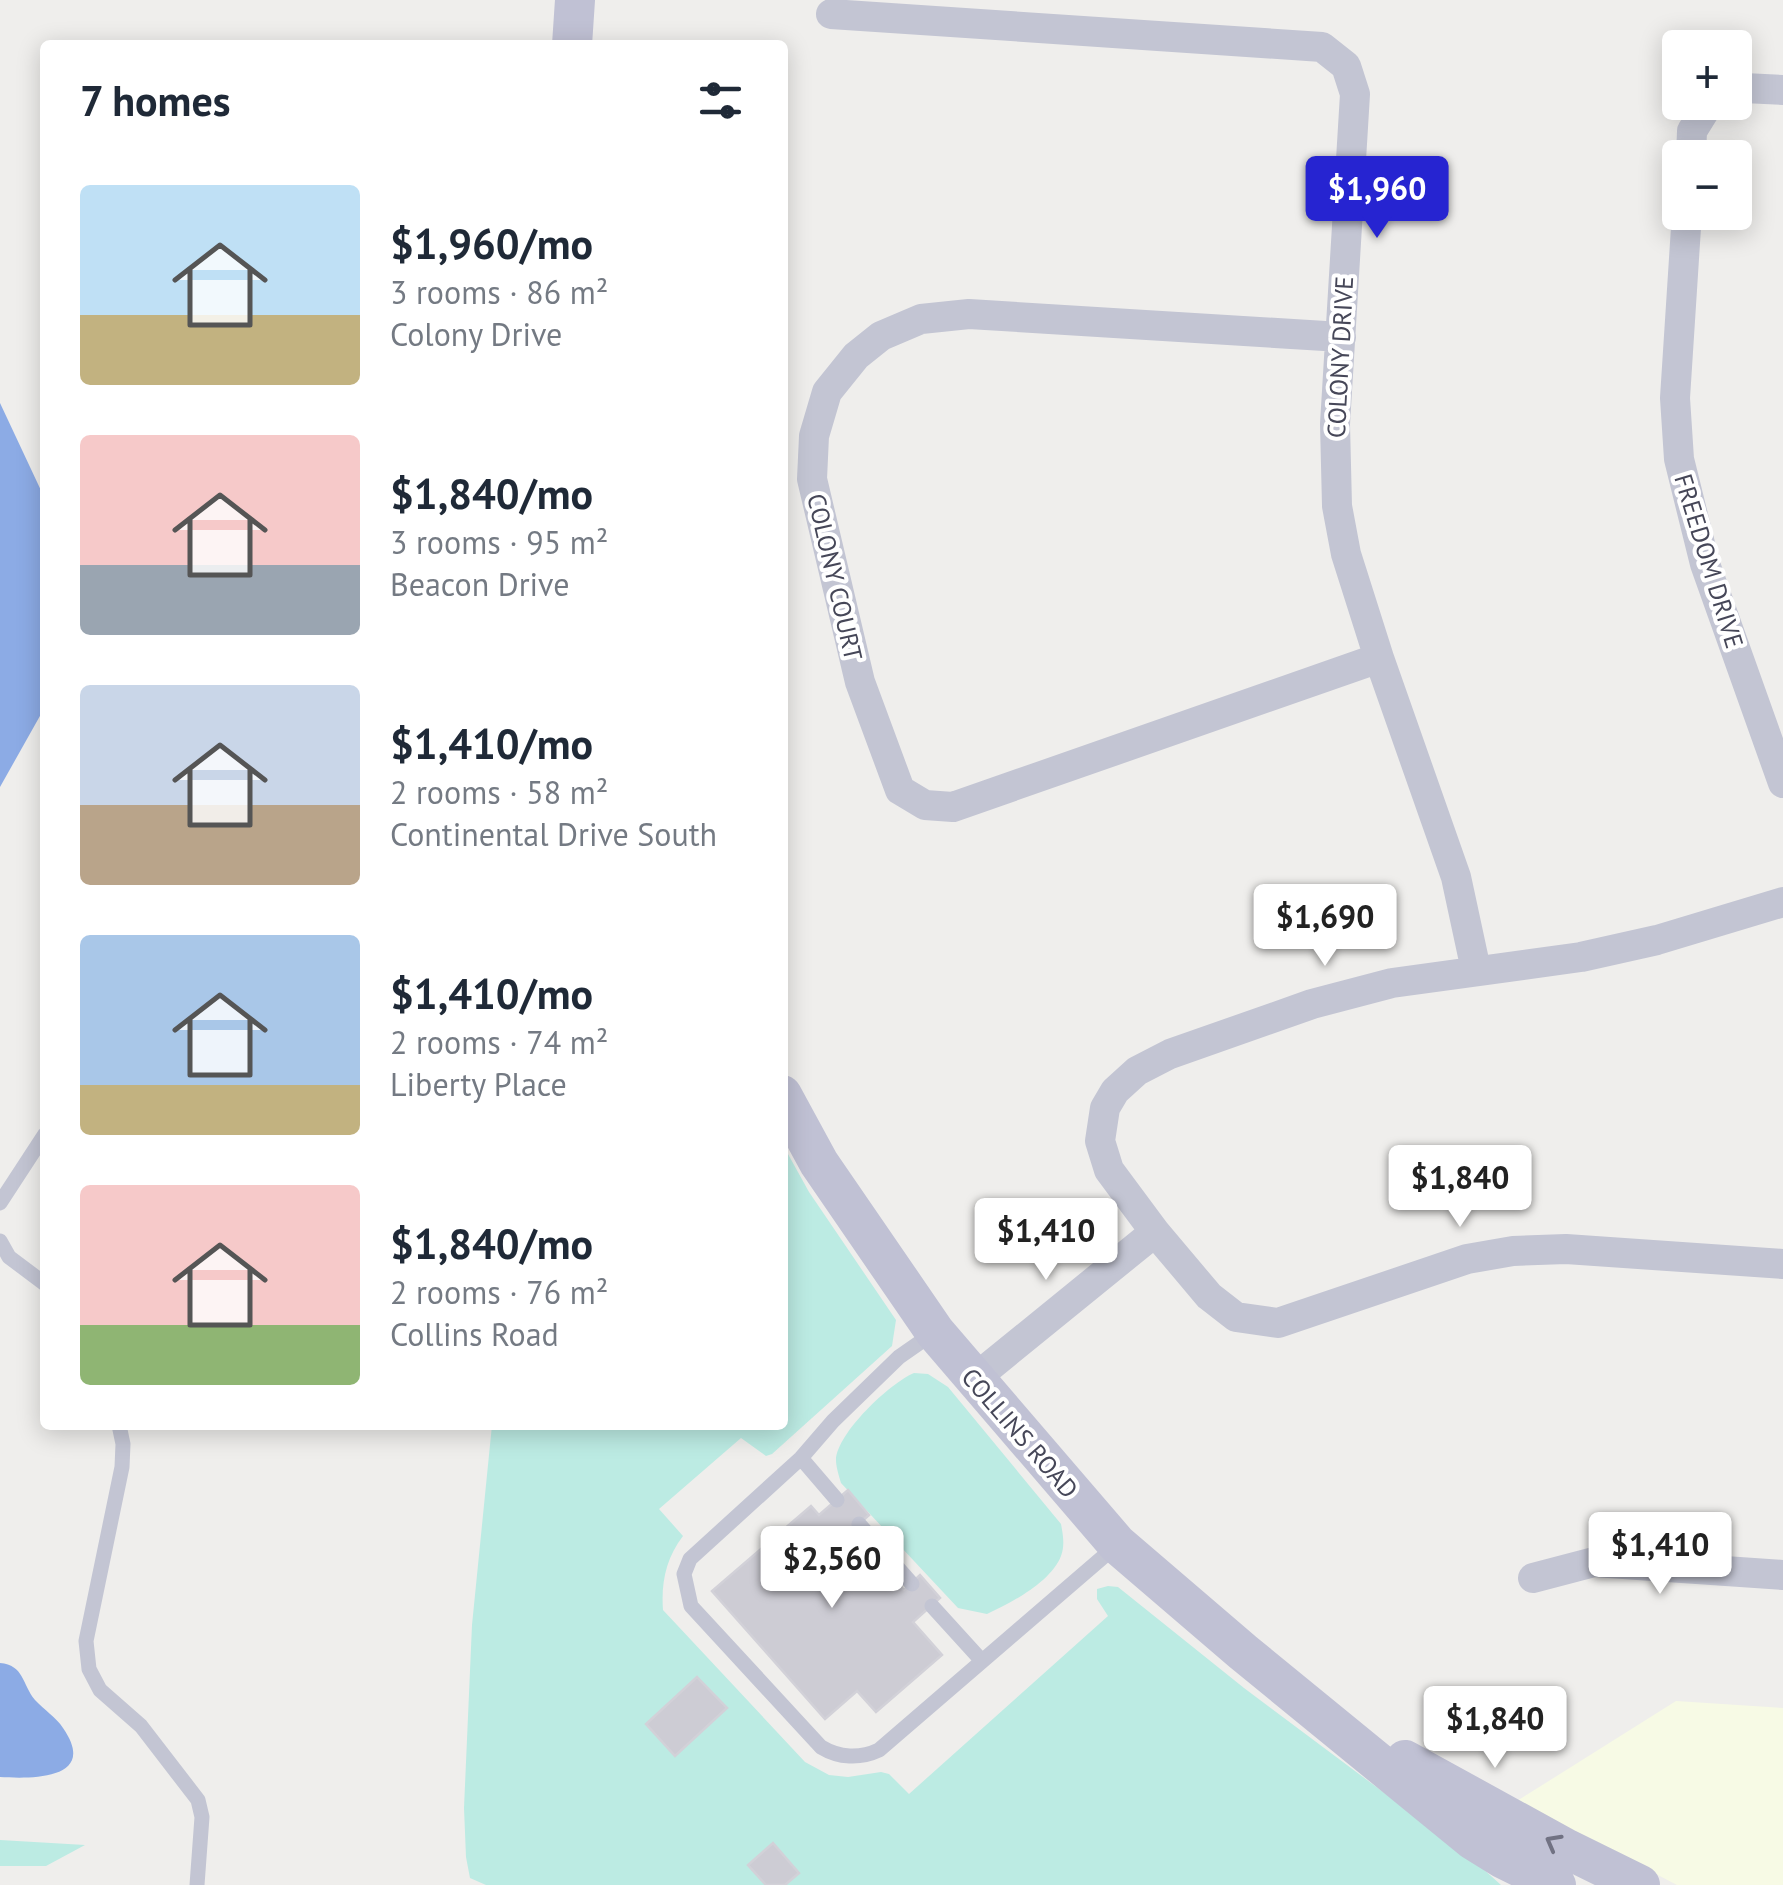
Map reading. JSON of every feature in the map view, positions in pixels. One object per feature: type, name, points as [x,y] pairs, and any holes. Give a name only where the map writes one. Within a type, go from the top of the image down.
[{"type":"street","points":[[572,40],[575,0]]},
{"type":"street","name":"COLONY DRIVE","points":[[831,14],[1322,47],[1346,66],[1355,94],[1335,424],[1336,506],[1346,554],[1378,658],[1456,877],[1476,970]]},
{"type":"street","points":[[1752,88],[1783,90]]},
{"type":"street","name":"FREEDOM DRIVE","points":[[1686,230],[1675,398],[1679,458],[1705,564],[1783,783]]},
{"type":"street","name":"COLONY COURT","points":[[1341,337],[969,314],[921,319],[881,336],[856,356],[827,392],[814,436],[812,479],[860,682],[900,790],[925,805],[953,807],[1378,658]]},
{"type":"street","points":[[1783,902],[1581,957],[1392,983],[1312,1004],[1170,1054],[1136,1072],[1115,1091],[1105,1108],[1100,1141],[1109,1170],[1156,1232],[1209,1296],[1236,1317],[1278,1323],[1468,1259],[1514,1251],[1566,1248],[1783,1264]]},
{"type":"street","name":"COLLINS ROAD","points":[[788,1106],[819,1164],[935,1332],[1117,1544],[1473,1840],[1556,1885]]},
{"type":"street","points":[[974,1380],[1156,1232]]},
{"type":"street","points":[[1532,1578],[1594,1562],[1783,1575]]},
{"type":"street","name":"COLLINS ROAD","points":[[1322,1715],[1567,1850],[1640,1885]]},
{"type":"lane","points":[[0,1203],[40,1142]]},
{"type":"lane","points":[[0,1241],[9,1258],[40,1280]]},
{"type":"lane","points":[[935,1332],[899,1357],[832,1421],[801,1458],[688,1561],[684,1574],[691,1606],[818,1744],[837,1754],[857,1756],[878,1750],[1117,1544]]},
{"type":"lane","points":[[120,1430],[122,1467],[86,1641],[89,1669],[100,1690],[140,1726],[198,1800],[202,1817],[197,1885]]},
{"type":"lane","points":[[801,1458],[837,1500]]},
{"type":"lane","points":[[859,1524],[912,1584]]},
{"type":"lane","points":[[932,1606],[982,1662]]},
{"type":"shaded area","points":[[788,1154],[809,1192],[896,1320],[892,1346],[772,1454],[766,1456],[741,1438],[659,1509],[683,1536],[666,1571],[663,1610],[805,1762],[829,1775],[889,1774],[909,1794],[1108,1616],[1097,1599],[1097,1589],[1118,1587],[1244,1688],[1470,1857],[1501,1885],[486,1885],[470,1878],[466,1857],[464,1808],[472,1625],[492,1430],[788,1430]]},
{"type":"shaded area","points":[[914,1373],[928,1374],[948,1387],[1061,1524],[1062,1552],[1056,1566],[1040,1583],[987,1614],[958,1608],[841,1483],[836,1460],[845,1436],[879,1398]]},
{"type":"shaded area","points":[[1676,1701],[1783,1708],[1783,1885],[1677,1885],[1517,1801]]},
{"type":"shaded area","points":[[0,1840],[85,1845],[46,1866],[0,1866]]},
{"type":"water","points":[[0,403],[40,488],[40,716],[0,787]]},
{"type":"water","points":[[0,1663],[18,1671],[35,1700],[57,1720],[72,1745],[73,1758],[57,1773],[0,1777]]},
{"type":"building","points":[[848,1490],[869,1515],[851,1531],[904,1590],[920,1575],[940,1598],[913,1622],[942,1655],[876,1712],[857,1691],[825,1719],[712,1591],[811,1506],[819,1515]]},
{"type":"building","points":[[697,1677],[727,1708],[675,1756],[646,1724]]},
{"type":"building","points":[[773,1843],[799,1873],[785,1885],[766,1885],[748,1865]]}]
